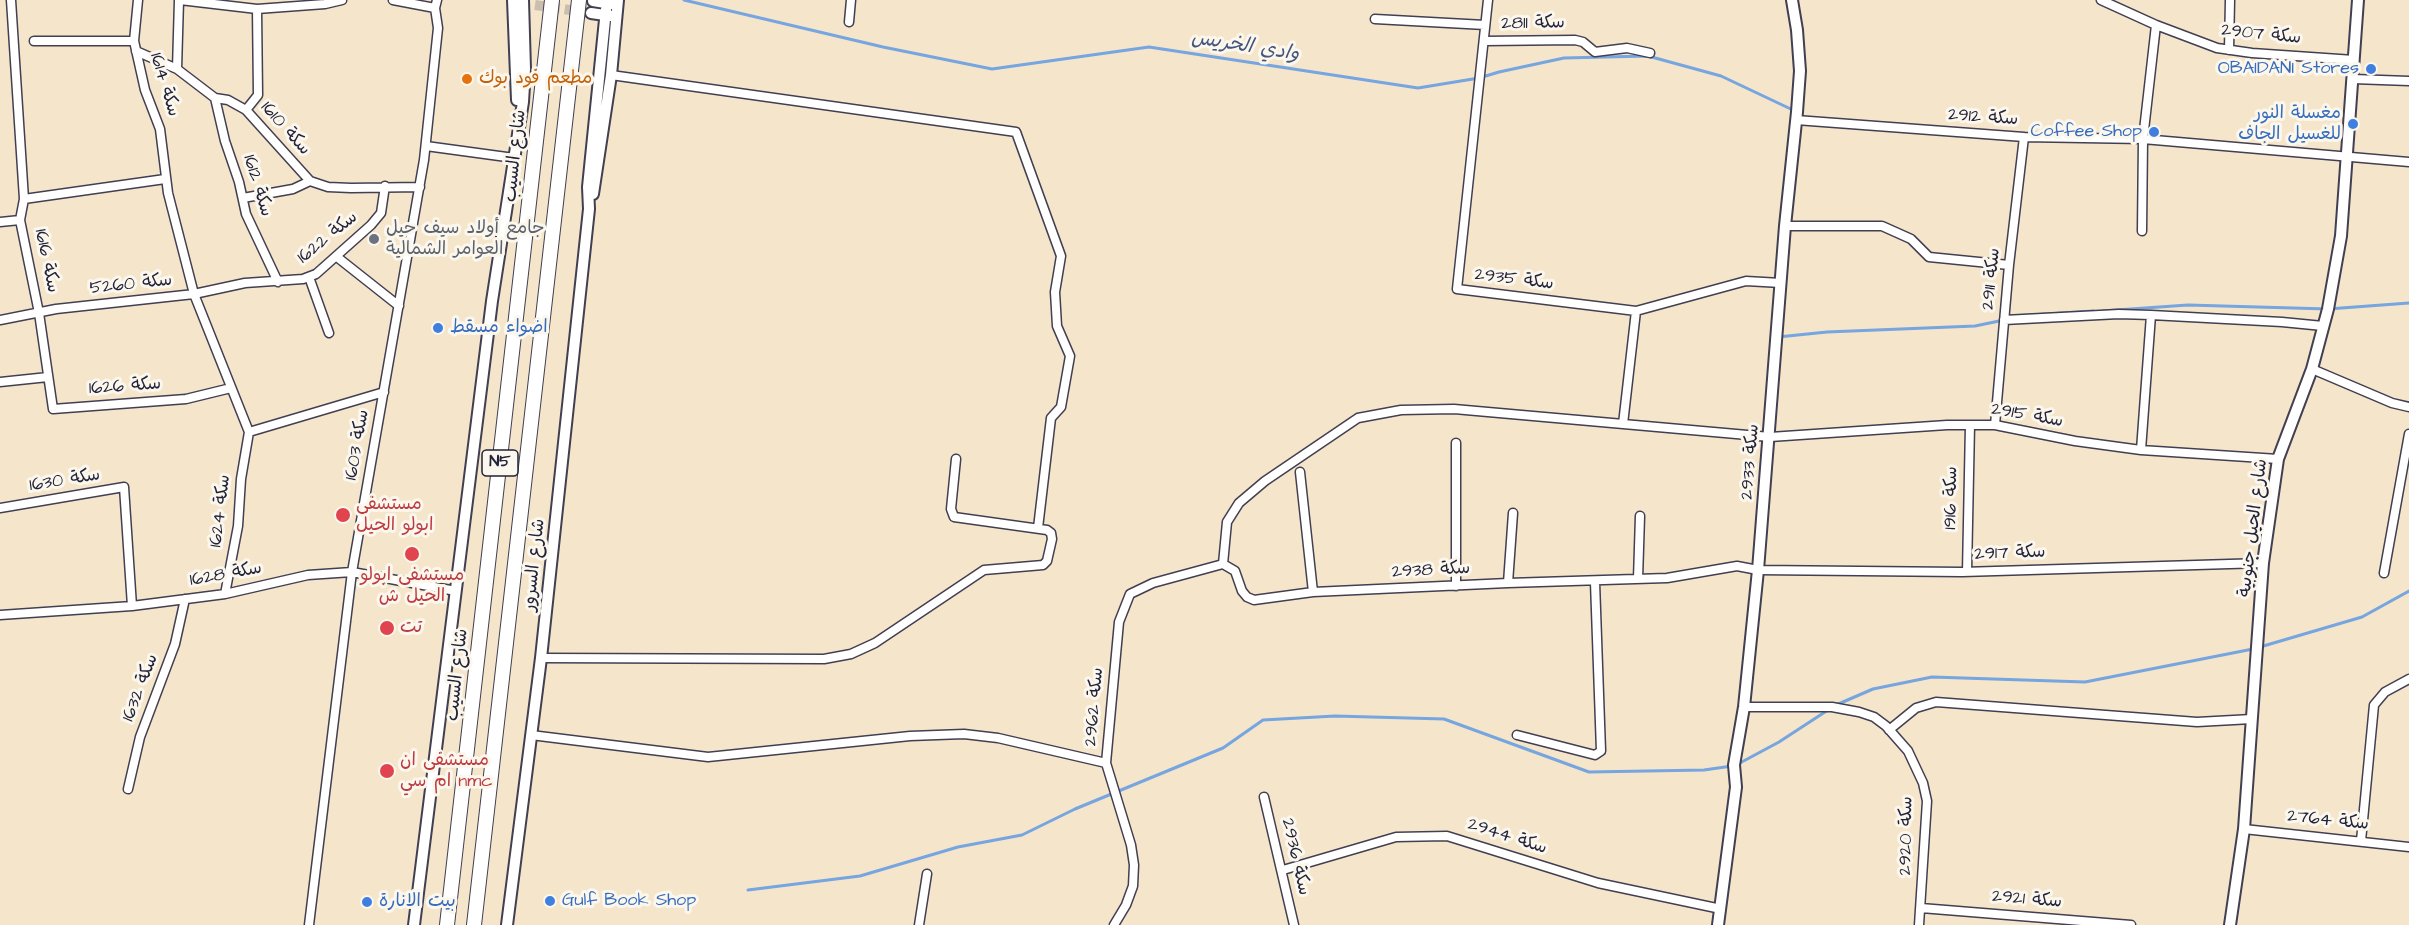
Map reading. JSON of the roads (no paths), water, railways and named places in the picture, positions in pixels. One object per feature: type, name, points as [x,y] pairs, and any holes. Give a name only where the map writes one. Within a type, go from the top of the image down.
[{"type":"highway","name":"شارع السيب","points":[[447,925],[552,0]]},
{"type":"highway","name":"N5","points":[[474,925],[588,5]]},
{"type":"street","name":"سكة 1616","points":[[11,0],[24,199],[20,220],[39,313]]},
{"type":"street","name":"سكة 1614","points":[[138,0],[134,41],[145,90],[160,129],[165,179],[194,294]]},
{"type":"street","points":[[177,69],[182,0],[257,9],[325,4],[342,0]]},
{"type":"street","points":[[394,0],[436,4]]},
{"type":"street","points":[[849,22],[850,0]]},
{"type":"street","name":"سكة 2935","points":[[1488,0],[1457,289],[1636,311],[1746,280],[1781,283]]},
{"type":"street","name":"سكة 2933","points":[[1718,925],[1736,786],[1734,765],[1743,707],[1758,570],[1785,226],[1800,71],[1792,0]]},
{"type":"street","name":"سكة 2907","points":[[2101,0],[2126,5],[2156,25],[2217,48],[2354,60]]},
{"type":"street","points":[[2229,50],[2230,0]]},
{"type":"street","name":"شارع الحيل جنوبية","points":[[2230,925],[2244,829],[2263,563],[2278,459],[2312,369],[2341,236],[2358,0]]},
{"type":"street","points":[[414,925],[492,301],[518,131],[518,1],[535,5]]},
{"type":"street","name":"سكة 1603","points":[[309,925],[352,572],[426,146],[438,28],[436,4]]},
{"type":"street","points":[[588,5],[612,7]]},
{"type":"street","name":"شارع السرور","points":[[589,208],[595,188],[611,75],[612,7]]},
{"type":"street","name":"شارع السرور","points":[[507,925],[541,658],[589,208],[588,187],[612,7]]},
{"type":"street","points":[[246,110],[258,95],[257,9]]},
{"type":"street","points":[[1374,19],[1485,25]]},
{"type":"street","points":[[2142,231],[2143,139],[2156,25]]},
{"type":"street","name":"سكة 2811","points":[[1484,41],[1575,40],[1583,42],[1595,52],[1627,48],[1650,53]]},
{"type":"street","points":[[33,41],[134,41]]},
{"type":"street","name":"سكة 1610","points":[[136,51],[177,69],[215,98],[228,100],[246,110],[310,181],[328,187],[420,187]]},
{"type":"street","points":[[611,75],[1016,132],[1061,256],[1055,292],[1057,326],[1070,356],[1061,407],[1051,418],[1038,528]]},
{"type":"street","points":[[2353,79],[2409,81]]},
{"type":"street","name":"سكة 1612","points":[[215,98],[246,214],[278,282]]},
{"type":"street","name":"سكة 2912","points":[[1796,120],[2024,137],[2143,139],[2409,162]]},
{"type":"street","name":"سكة 2911","points":[[1995,425],[2009,265],[2024,137]]},
{"type":"street","points":[[426,146],[514,158]]},
{"type":"street","points":[[24,199],[165,179]]},
{"type":"street","points":[[243,198],[293,189],[310,181]]},
{"type":"street","name":"سكة 1622","points":[[194,294],[245,283],[278,282],[309,277],[338,257],[381,213],[385,186]]},
{"type":"street","points":[[0,222],[20,220]]},
{"type":"street","points":[[1785,226],[1882,226],[1911,239],[1929,257],[2009,265]]},
{"type":"street","points":[[338,257],[399,306]]},
{"type":"street","points":[[309,277],[329,333]]},
{"type":"street","points":[[194,294],[249,432],[384,392]]},
{"type":"street","name":"سكة 5260","points":[[0,320],[194,294]]},
{"type":"street","points":[[1623,424],[1636,311]]},
{"type":"street","name":"سكة 1626","points":[[39,313],[53,409],[186,399],[231,388]]},
{"type":"street","points":[[2004,320],[2119,314],[2323,326]]},
{"type":"street","points":[[2141,450],[2151,315]]},
{"type":"street","points":[[2312,369],[2392,404],[2409,407]]},
{"type":"street","points":[[0,382],[48,377]]},
{"type":"street","name":"سكة 2915","points":[[1223,564],[1227,522],[1239,503],[1265,481],[1358,418],[1401,410],[1454,409],[1770,437],[1995,425],[2075,441],[2141,450],[2278,459]]},
{"type":"street","name":"سكة 1916","points":[[1967,572],[1970,425]]},
{"type":"street","name":"سكة 1624","points":[[225,594],[238,526],[241,479],[249,432]]},
{"type":"street","points":[[2384,573],[2406,473],[2409,434]]},
{"type":"street","points":[[1456,444],[1456,586]]},
{"type":"street","points":[[541,658],[824,659],[851,654],[875,643],[984,570],[1043,565],[1047,561],[1052,539],[1047,530],[954,517],[951,509],[956,459]]},
{"type":"street","points":[[1300,472],[1313,592]]},
{"type":"street","name":"سكة 1630","points":[[0,508],[124,488],[132,606]]},
{"type":"street","points":[[1508,583],[1513,513]]},
{"type":"street","points":[[1638,579],[1640,516]]},
{"type":"street","name":"سكة 2917","points":[[1758,570],[1967,572],[2263,563]]},
{"type":"street","name":"سكة 2938","points":[[1223,564],[1235,571],[1242,591],[1254,600],[1313,592],[1508,583],[1667,579],[1737,566],[1758,570]]},
{"type":"street","name":"سكة 2962","points":[[1114,925],[1126,905],[1132,886],[1134,865],[1131,845],[1106,763],[1119,622],[1130,594],[1153,583],[1223,564]]},
{"type":"street","name":"سكة 1628","points":[[0,615],[132,606],[225,594],[308,576],[352,572],[456,591]]},
{"type":"street","points":[[1517,735],[1595,755],[1601,751],[1595,582]]},
{"type":"street","name":"سكة 1632","points":[[128,789],[140,737],[175,644],[185,599]]},
{"type":"street","points":[[2361,841],[2374,705],[2385,692],[2409,680]]},
{"type":"street","points":[[1889,730],[1916,708],[1936,702],[2197,722],[2252,719]]},
{"type":"street","name":"سكة 2920","points":[[1743,707],[1844,708],[1874,717],[1908,751],[1923,783],[1927,817],[1919,925]]},
{"type":"street","points":[[531,735],[708,757],[910,736],[964,734],[998,738],[1106,763]]},
{"type":"street","name":"سكة 2936","points":[[1264,797],[1283,870],[1294,925]]},
{"type":"street","name":"سكة 2764","points":[[2244,829],[2409,847]]},
{"type":"street","name":"سكة 2944","points":[[1283,870],[1396,837],[1447,836],[1598,883],[1721,909]]},
{"type":"street","points":[[919,925],[927,874]]},
{"type":"street","name":"سكة 2921","points":[[1921,908],[2131,925]]},
{"type":"waterway","name":"وادي الخريس","points":[[684,0],[883,47],[992,69],[1149,47],[1418,88],[1479,78],[1564,58],[1648,56],[1721,76],[1795,111]]},
{"type":"waterway","points":[[2102,311],[2188,305],[2328,309],[2409,303]]},
{"type":"waterway","points":[[2016,316],[2093,311]]},
{"type":"waterway","points":[[1778,337],[1827,332],[1975,326],[2004,320]]},
{"type":"waterway","points":[[2260,647],[2362,617],[2409,591]]},
{"type":"waterway","points":[[1836,705],[1873,689],[1932,677],[2085,682],[2253,649]]},
{"type":"waterway","points":[[1738,764],[1779,742],[1828,710]]},
{"type":"waterway","points":[[748,890],[860,876],[958,847],[1022,835],[1075,809],[1223,748],[1263,720],[1335,716],[1444,719],[1589,772],[1704,770],[1732,766]]},
{"type":"tunnel","points":[[535,5],[591,13]]},
{"type":"place","name":"OBAIDANI Stores","points":[[2371,69]]},
{"type":"place","name":"مطعم فود بوك","points":[[467,79]]},
{"type":"place","name":"مغسلة النور للغسيل الجاف","points":[[2353,124]]},
{"type":"place","name":"Coffee Shop","points":[[2154,132]]},
{"type":"place","name":"جامع أولاد سيف حيل العوامر الشمالية","points":[[374,239]]},
{"type":"place","name":"اضواء مسقط","points":[[438,328]]},
{"type":"place","name":"مستشفى ابولو الحيل","points":[[343,515]]},
{"type":"place","name":"مستشفى ابولو الحيل ش","points":[[412,554]]},
{"type":"place","name":"تت","points":[[387,628]]},
{"type":"place","name":"مستشفى ان ام سي nmc","points":[[387,771]]},
{"type":"place","name":"Gulf Book Shop","points":[[550,901]]},
{"type":"place","name":"بيت الانارة","points":[[367,902]]}]
